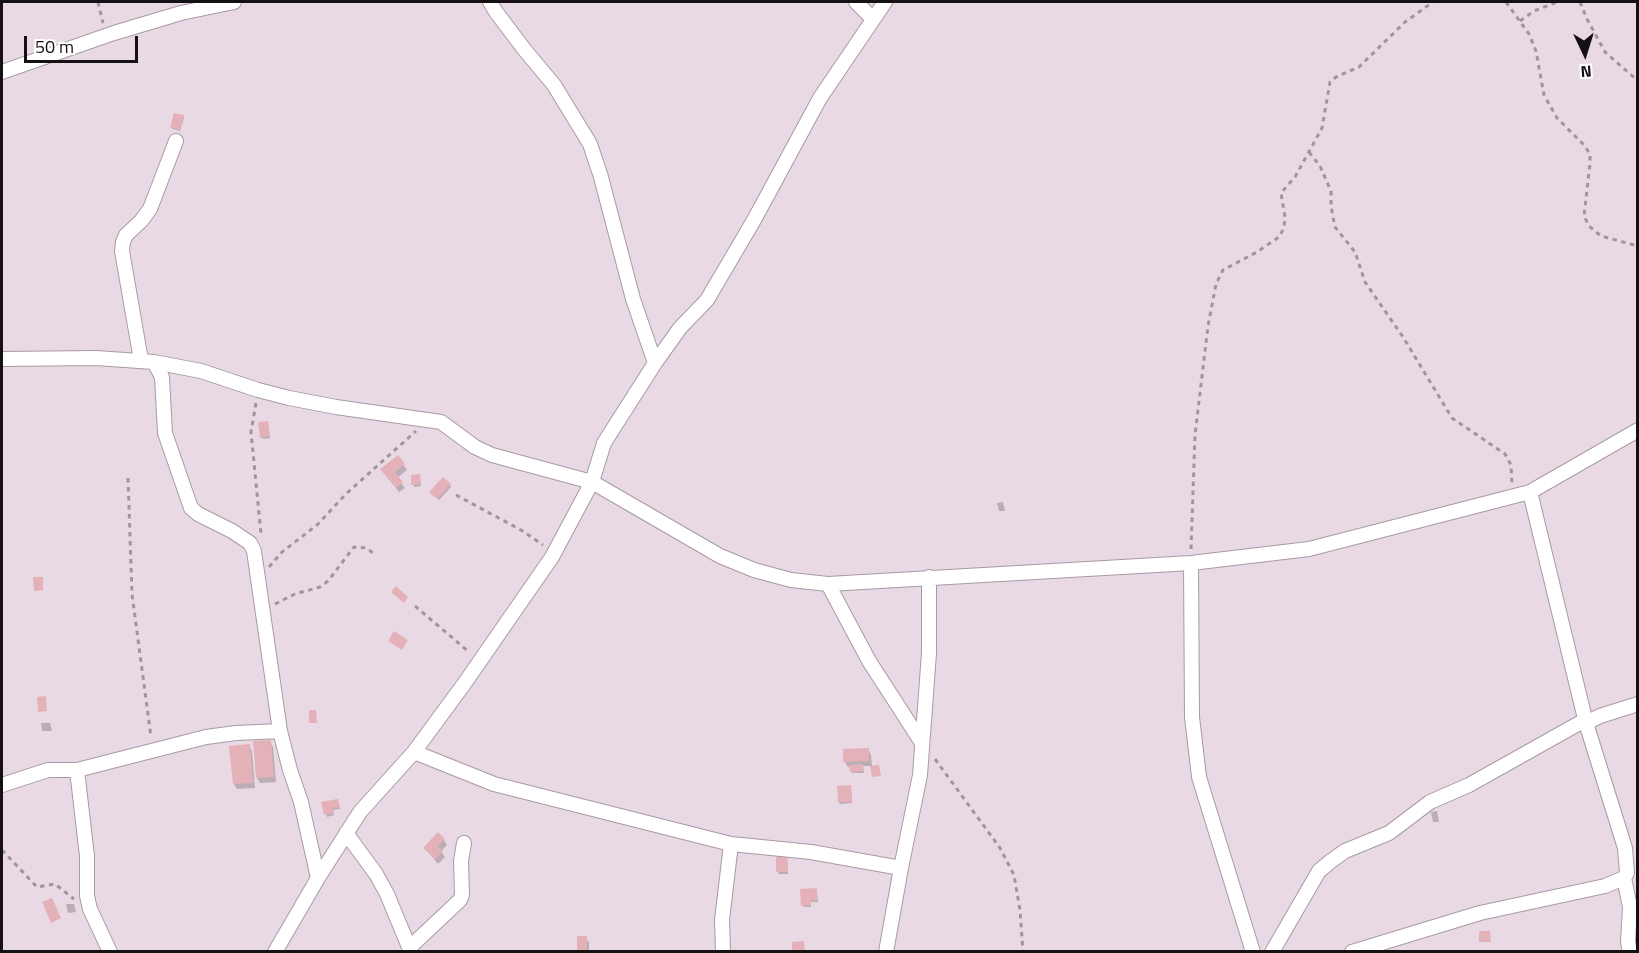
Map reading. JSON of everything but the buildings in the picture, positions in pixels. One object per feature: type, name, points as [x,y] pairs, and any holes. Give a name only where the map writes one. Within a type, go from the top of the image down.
[{"type":"street","points":[[2,72],[181,13],[234,2]]},
{"type":"street","points":[[490,2],[495,12],[554,85],[590,144],[633,299],[655,363]]},
{"type":"street","points":[[856,2],[873,19]]},
{"type":"street","points":[[275,951],[360,812],[414,752],[555,552],[592,482],[604,443],[680,328],[707,300],[754,220],[820,98],[885,2]]},
{"type":"street","points":[[176,141],[150,209],[126,235],[122,251],[148,361],[162,377],[165,432],[191,508],[250,543],[254,552],[280,731],[301,802],[318,878]]},
{"type":"street","points":[[2,358],[148,361],[201,371],[256,389],[336,406],[441,422],[475,447],[492,455],[592,482],[720,556],[754,570],[791,580],[828,584],[1191,563],[1309,549],[1530,492],[1638,430]]},
{"type":"street","points":[[1530,492],[1585,721],[1625,848],[1628,866],[1624,878],[1630,907],[1628,942],[1630,951]]},
{"type":"street","points":[[1191,563],[1192,717],[1199,777],[1253,951]]},
{"type":"street","points":[[886,951],[920,775],[929,652],[929,577]]},
{"type":"street","points":[[828,584],[868,661],[922,743]]},
{"type":"street","points":[[1272,951],[1319,871],[1345,851],[1389,832],[1430,802],[1469,785],[1585,721],[1638,704]]},
{"type":"street","points":[[2,785],[48,770],[77,770],[206,737],[280,731]]},
{"type":"street","points":[[414,752],[494,784],[731,844],[811,852],[901,868]]},
{"type":"street","points":[[77,770],[87,856],[87,896],[90,909],[110,951]]},
{"type":"street","points":[[346,833],[376,874],[387,894],[410,950],[460,900],[464,843]]},
{"type":"street","points":[[723,951],[722,920],[731,844]]},
{"type":"street","points":[[1352,951],[1480,913],[1605,886],[1624,878]]},
{"type":"path","points":[[98,2],[106,36]]},
{"type":"path","points":[[1191,563],[1195,435],[1208,326],[1216,284],[1223,270],[1279,237],[1284,228],[1285,217],[1281,193],[1295,177],[1322,128],[1330,82],[1359,67],[1405,22],[1433,2]]},
{"type":"path","points":[[1506,2],[1529,34],[1536,51],[1544,95],[1557,118],[1590,154],[1584,216],[1589,226],[1601,236],[1638,246]]},
{"type":"path","points":[[1520,21],[1534,11],[1557,2]]},
{"type":"path","points":[[1580,2],[1605,52],[1638,81]]},
{"type":"path","points":[[1309,152],[1320,166],[1331,190],[1335,227],[1355,252],[1365,282],[1403,337],[1452,418],[1505,454],[1511,465],[1513,497]]},
{"type":"path","points":[[254,552],[260,541],[261,532],[251,432],[256,406],[256,389]]},
{"type":"path","points":[[258,579],[282,552],[316,525],[346,494],[429,420]]},
{"type":"path","points":[[128,478],[132,594],[153,750]]},
{"type":"path","points":[[456,495],[521,530],[555,552]]},
{"type":"path","points":[[262,610],[295,594],[320,587],[328,581],[354,547],[367,548],[375,555]]},
{"type":"path","points":[[415,606],[480,661]]},
{"type":"path","points":[[922,743],[1000,848],[1014,875],[1020,910],[1023,951]]},
{"type":"path","points":[[2,850],[37,887],[55,884],[76,900]]}]
